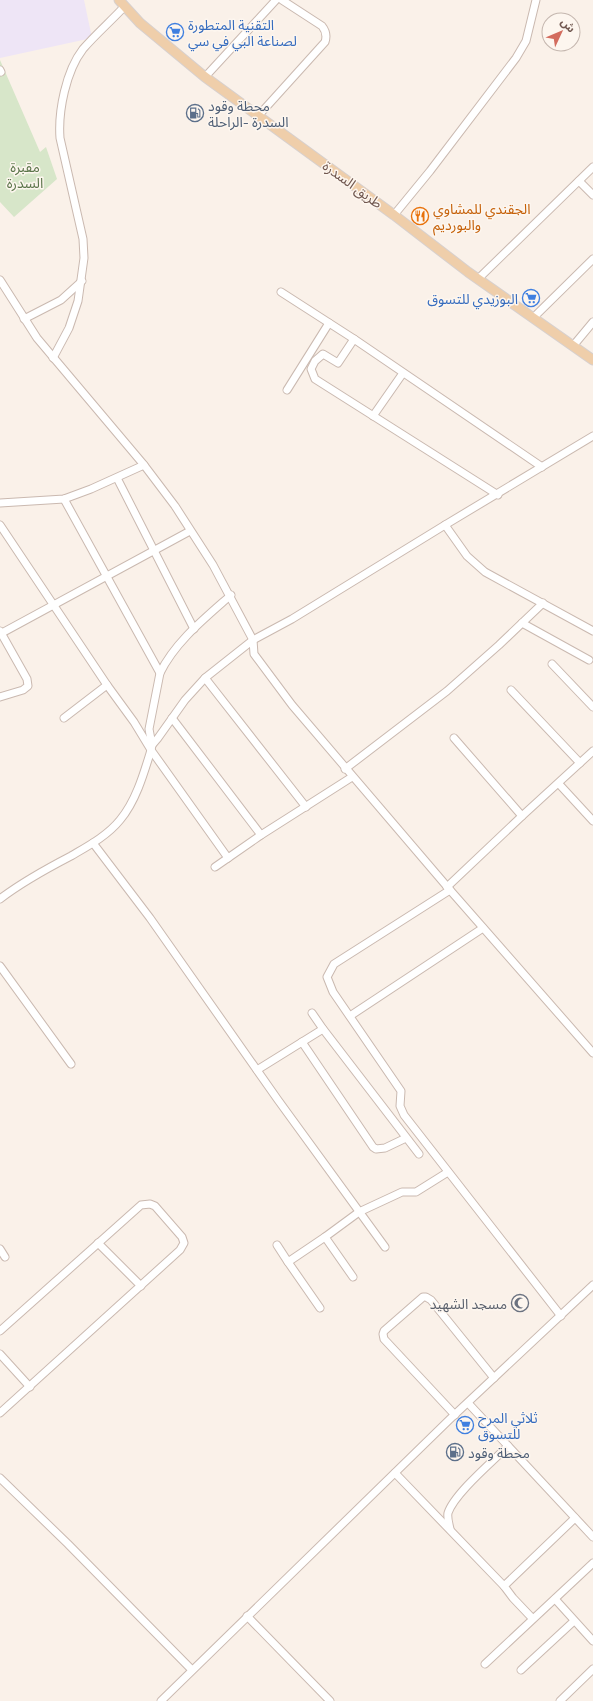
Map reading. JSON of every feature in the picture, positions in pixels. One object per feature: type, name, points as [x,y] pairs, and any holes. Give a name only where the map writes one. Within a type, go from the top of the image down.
[{"type":"main road","name":"طريق السدرة","points":[[122,3],[158,39],[205,78],[259,115],[394,214],[435,248],[593,360]]},
{"type":"street","points":[[205,78],[276,0]]},
{"type":"street","points":[[259,115],[325,42],[326,38],[326,32],[322,26],[282,0]]},
{"type":"street","points":[[394,214],[430,171],[516,58],[526,41],[536,0]]},
{"type":"street","points":[[54,358],[69,328],[78,300],[84,258],[83,239],[60,138],[59,120],[62,104],[72,70],[82,50],[122,3]]},
{"type":"street","points":[[478,279],[593,167]]},
{"type":"street","points":[[579,181],[593,195]]},
{"type":"street","points":[[533,318],[593,259]]},
{"type":"street","points":[[0,280],[24,319],[54,358],[144,465],[175,506],[231,595],[253,640],[254,654],[292,705],[448,889],[593,1053]]},
{"type":"street","points":[[24,319],[61,300],[82,280]]},
{"type":"street","points":[[281,292],[354,339],[542,467]]},
{"type":"street","points":[[573,346],[593,322]]},
{"type":"street","points":[[287,390],[329,324]]},
{"type":"street","points":[[354,339],[338,363],[323,354],[312,366],[312,372],[316,379],[498,495]]},
{"type":"street","points":[[373,416],[403,373]]},
{"type":"street","points":[[0,899],[24,882],[93,842],[114,827],[131,803],[151,747],[185,700],[205,678],[253,640],[292,619],[593,436]]},
{"type":"street","points":[[0,503],[64,499],[117,478],[144,465]]},
{"type":"street","points":[[117,478],[194,629]]},
{"type":"street","points":[[64,499],[160,673]]},
{"type":"street","points":[[0,525],[107,685],[228,858]]},
{"type":"street","points":[[445,525],[475,565],[485,572],[593,631]]},
{"type":"street","points":[[0,697],[23,690],[28,686],[27,679],[0,633],[106,577],[190,530]]},
{"type":"street","points":[[151,747],[149,729],[160,673],[175,650],[194,629],[231,595]]},
{"type":"street","points":[[345,769],[447,691],[543,604]]},
{"type":"street","points":[[522,623],[589,660]]},
{"type":"street","points":[[552,664],[593,707]]},
{"type":"street","points":[[205,678],[306,807]]},
{"type":"street","points":[[64,718],[107,685]]},
{"type":"street","points":[[510,690],[580,763]]},
{"type":"street","points":[[172,718],[261,836]]},
{"type":"street","points":[[454,738],[522,816]]},
{"type":"street","points":[[561,1316],[404,1115],[400,1106],[401,1091],[350,1016],[329,983],[327,977],[334,964],[448,889],[522,816],[559,784],[593,751]]},
{"type":"street","points":[[216,868],[228,858],[352,777]]},
{"type":"street","points":[[559,784],[593,820]]},
{"type":"street","points":[[93,842],[150,918],[257,1070],[385,1247]]},
{"type":"street","points":[[350,1016],[483,928]]},
{"type":"street","points":[[0,966],[71,1064]]},
{"type":"street","points":[[312,1012],[323,1029],[419,1154]]},
{"type":"street","points":[[257,1070],[323,1029]]},
{"type":"street","points":[[302,1042],[373,1147],[376,1149],[385,1148],[406,1138]]},
{"type":"street","points":[[288,1262],[359,1212],[402,1192],[416,1192],[448,1172]]},
{"type":"street","points":[[0,1331],[141,1206],[150,1204],[155,1206],[182,1237],[184,1243],[180,1250],[0,1413]]},
{"type":"street","points":[[325,1237],[353,1276]]},
{"type":"street","points":[[98,1243],[141,1286]]},
{"type":"street","points":[[277,1246],[320,1308]]},
{"type":"street","points":[[0,1249],[5,1257]]},
{"type":"street","points":[[161,1701],[455,1415],[593,1285]]},
{"type":"street","points":[[455,1415],[384,1339],[384,1332],[423,1297],[426,1297],[431,1300],[494,1378]]},
{"type":"street","points":[[0,1354],[30,1387]]},
{"type":"street","points":[[468,1403],[593,1537]]},
{"type":"street","points":[[450,1529],[448,1518],[453,1505],[462,1492],[508,1446]]},
{"type":"street","points":[[395,1473],[504,1586],[532,1618]]},
{"type":"street","points":[[0,1478],[68,1544],[192,1670]]},
{"type":"street","points":[[504,1586],[575,1518]]},
{"type":"street","points":[[485,1664],[532,1618],[555,1599],[593,1563]]},
{"type":"street","points":[[555,1599],[593,1641]]},
{"type":"street","points":[[247,1616],[330,1701]]},
{"type":"street","points":[[521,1670],[574,1621]]},
{"type":"street","points":[[560,1701],[593,1669]]},
{"type":"shaded area","points":[[0,0],[84,0],[92,38],[0,58]]},
{"type":"green space","name":"مقبرة السدرة","points":[[0,60],[40,152],[46,147],[57,179],[14,217],[0,202]]},
{"type":"place","name":"التقنية المتطورة لصناعة البي في سي","points":[[175,32]]},
{"type":"place","name":"محطة وقود السدرة -الراحلة","points":[[195,113]]},
{"type":"place","name":"الجقندي للمشاوي والبورديم","points":[[420,216]]},
{"type":"place","name":"البوزيدي للتسوق","points":[[531,298]]},
{"type":"place","name":"مسجد الشهيد","points":[[520,1303]]},
{"type":"place","name":"ثلاثي المرح للتسوق","points":[[465,1425]]},
{"type":"place","name":"محطة وقود","points":[[455,1452]]}]
